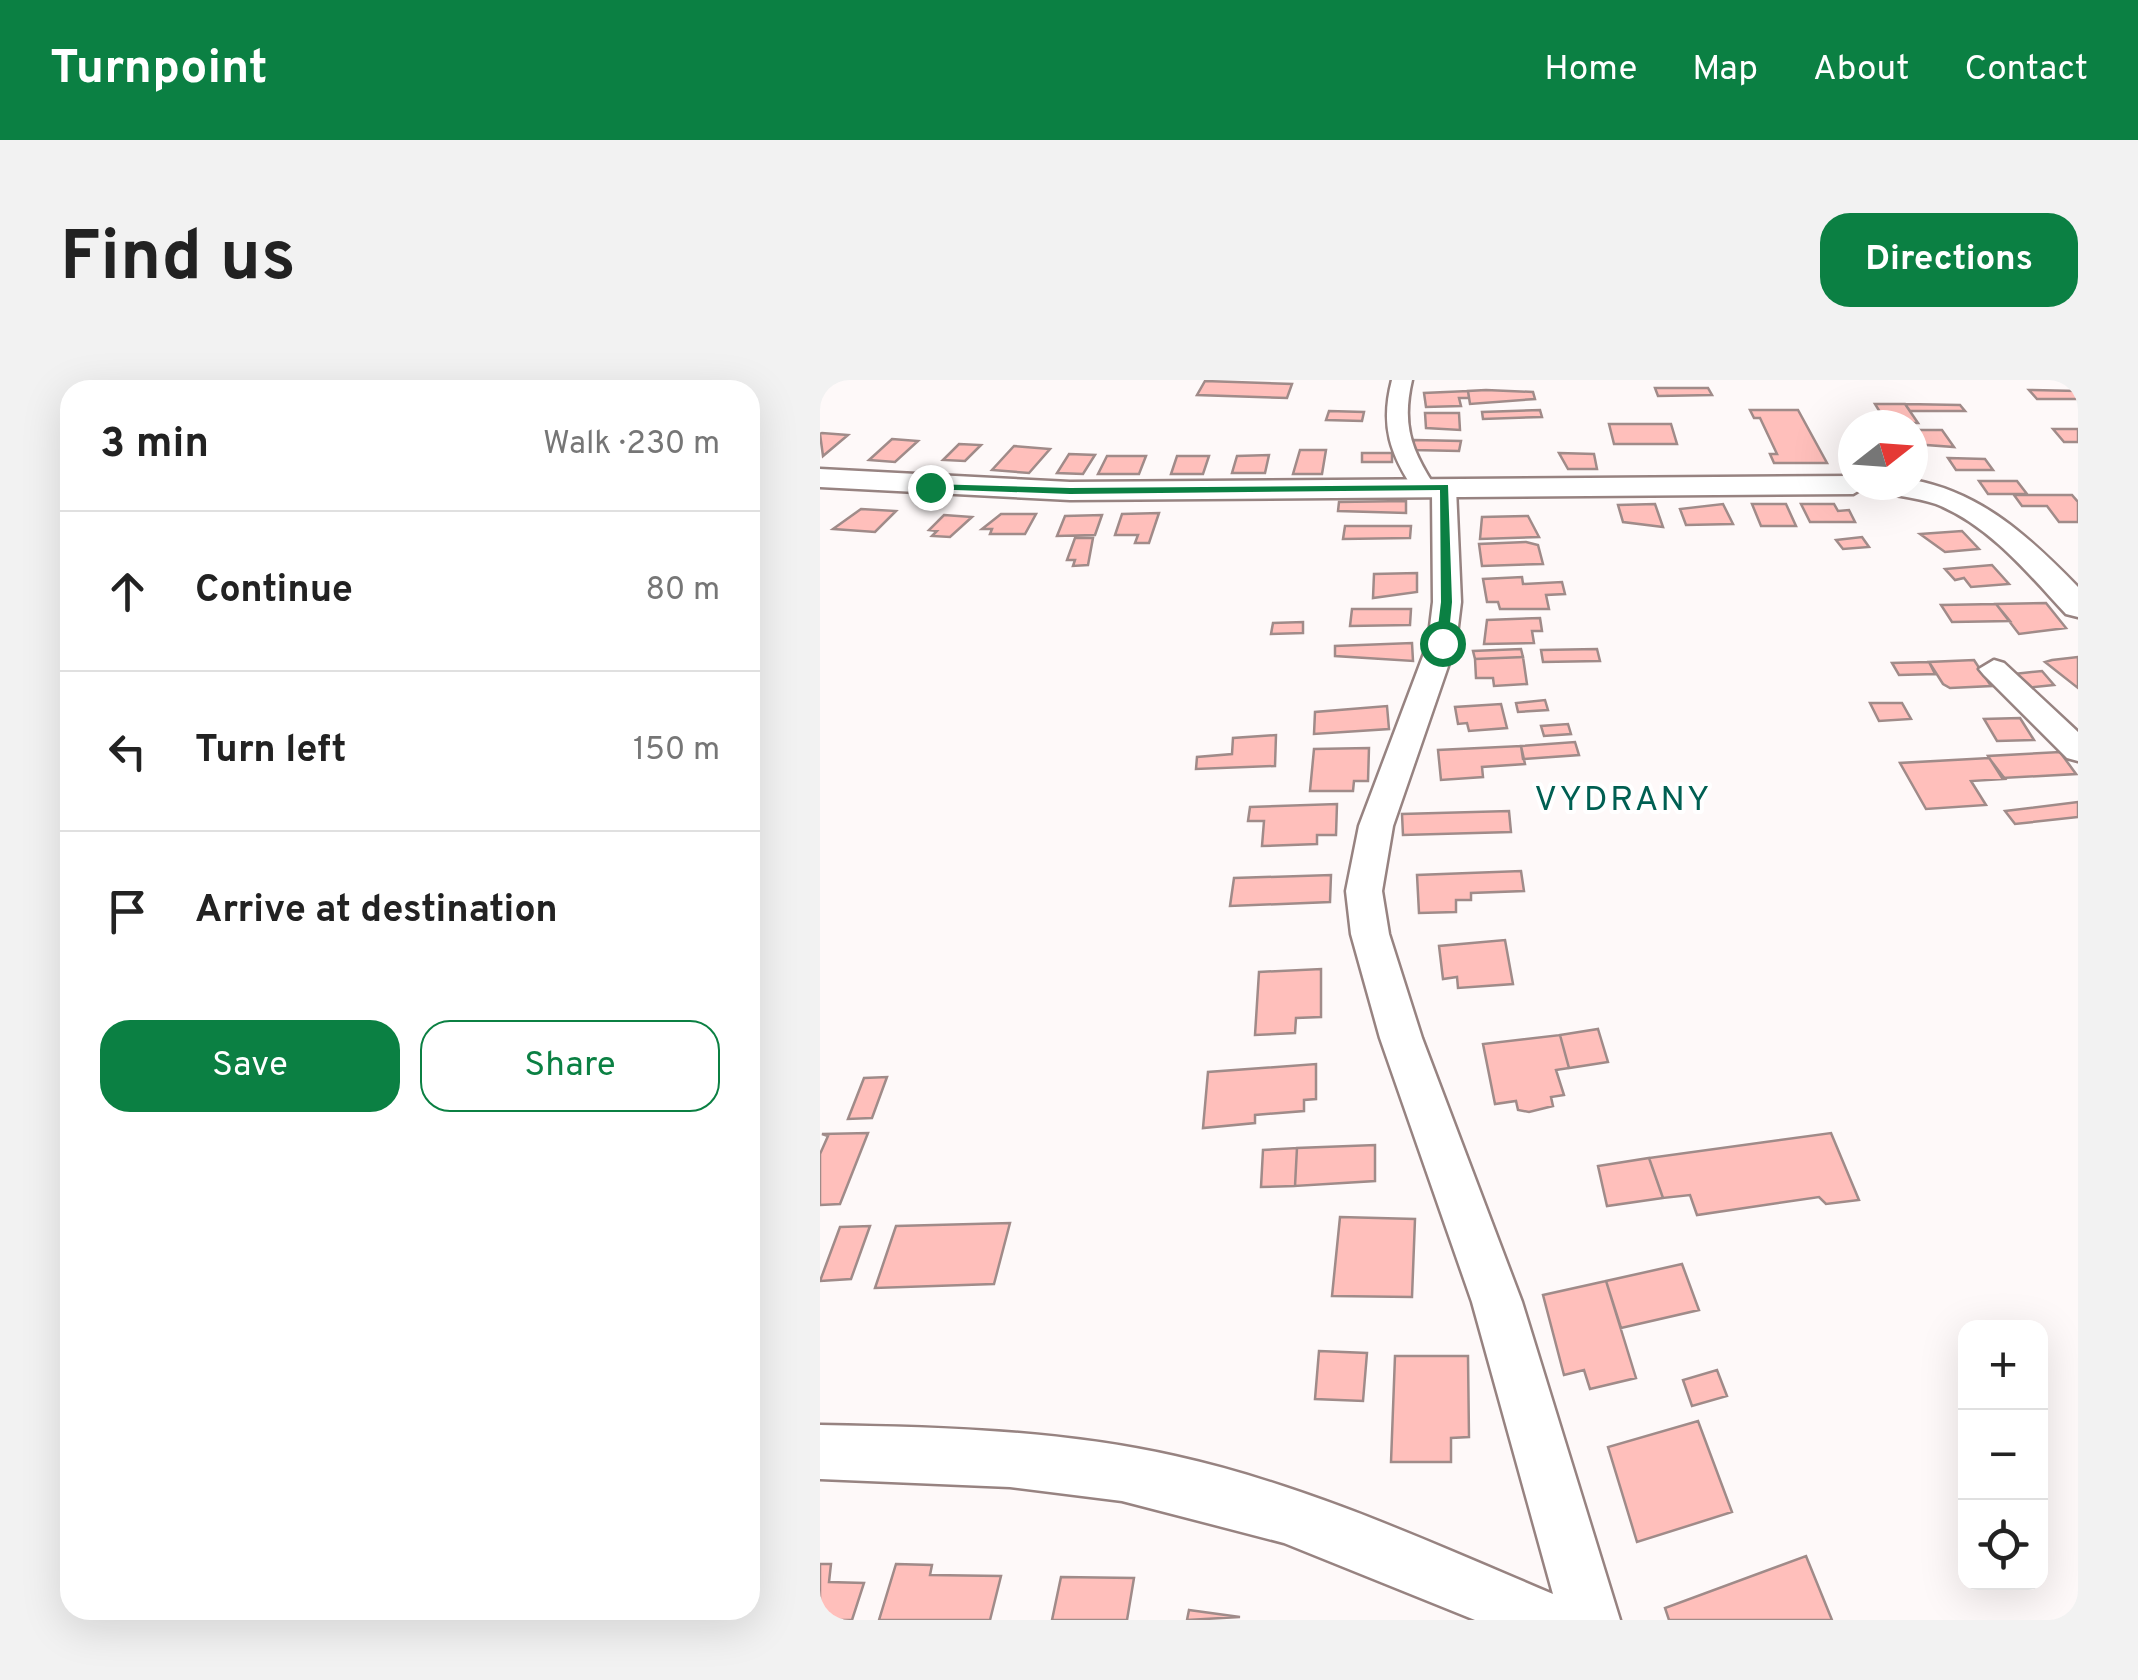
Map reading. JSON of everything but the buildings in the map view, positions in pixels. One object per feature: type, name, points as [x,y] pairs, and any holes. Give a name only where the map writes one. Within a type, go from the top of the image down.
[{"type":"street","points":[[1402,380],[1394,413],[1394,437],[1434,488],[1447,602],[1442,643],[1376,826],[1366,905],[1401,1038],[1496,1302],[1590,1620]]},
{"type":"street","points":[[820,478],[1003,490],[1838,484]]},
{"type":"street","points":[[1928,493],[1984,516],[2078,607]]},
{"type":"street","points":[[1994,670],[2078,750]]},
{"type":"street","points":[[820,1452],[1008,1460],[1125,1474],[1252,1507],[1385,1552],[1544,1620]]},
{"type":"district","name":"VYDRANY","points":[[1623,801]]},
{"type":"route","points":[[930,487],[1070,491],[1444,488],[1447,602],[1442,643]]}]
